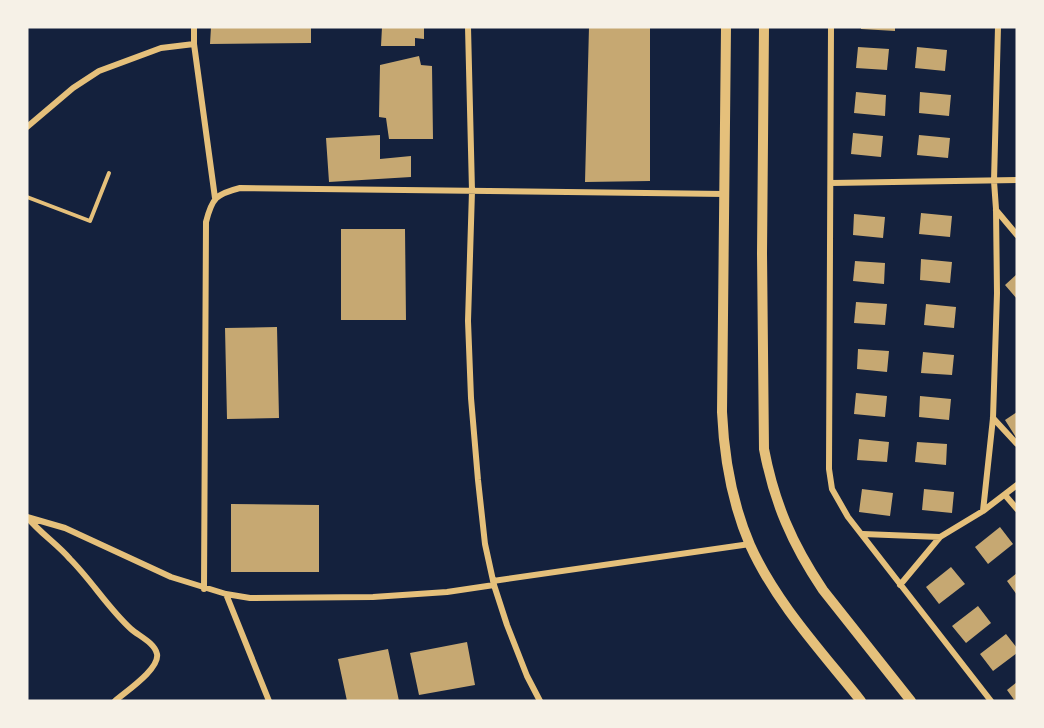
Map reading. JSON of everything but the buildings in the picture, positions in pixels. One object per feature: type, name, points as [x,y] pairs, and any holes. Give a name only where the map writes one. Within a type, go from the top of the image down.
[{"type":"main road","points":[[726,27],[723,444],[733,491],[750,544],[783,601],[861,701]]},
{"type":"main road","points":[[764,27],[762,253],[764,449],[769,474],[781,514],[809,570],[911,701]]},
{"type":"street","points":[[194,27],[194,44],[215,198],[206,222],[204,589]]},
{"type":"street","points":[[468,27],[472,191],[468,321],[471,398],[485,544],[507,625],[527,676],[540,701]]},
{"type":"street","points":[[831,27],[829,469],[832,489],[838,502],[900,585],[991,701]]},
{"type":"street","points":[[983,511],[993,418],[997,293],[994,181],[998,27]]},
{"type":"street","points":[[27,127],[73,88],[99,71],[161,48],[194,44]]},
{"type":"street","points":[[831,183],[1017,180]]},
{"type":"street","points":[[215,198],[225,192],[240,189],[725,194]]},
{"type":"street","points":[[996,209],[1017,235]]},
{"type":"street","points":[[993,418],[1017,444]]},
{"type":"street","points":[[900,585],[940,537],[983,511],[1017,485]]},
{"type":"street","points":[[1005,495],[1017,509]]},
{"type":"street","points":[[27,517],[65,528],[171,577],[204,589],[250,597],[373,597],[447,592],[750,544]]},
{"type":"street","points":[[27,517],[39,531],[68,556],[109,606],[130,628],[151,644],[157,654],[156,662],[149,672],[115,701]]},
{"type":"street","points":[[863,534],[940,537]]},
{"type":"street","points":[[226,594],[270,701]]},
{"type":"lane","points":[[27,196],[90,221],[109,173]]}]
